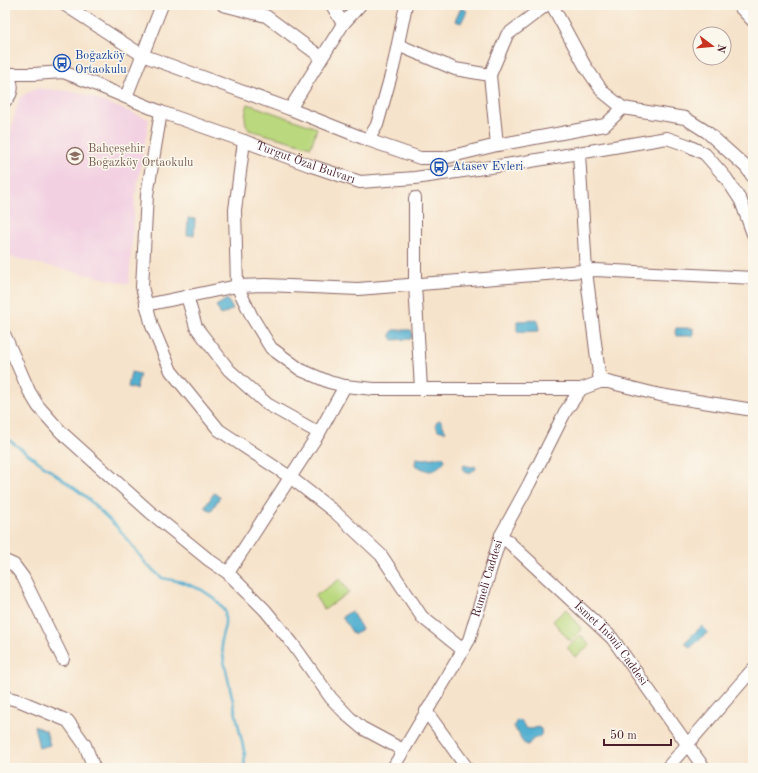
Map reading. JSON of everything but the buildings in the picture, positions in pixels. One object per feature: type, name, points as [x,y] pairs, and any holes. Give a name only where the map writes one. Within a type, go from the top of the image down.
[{"type":"street","points":[[65,5],[142,55],[420,158],[444,158],[497,145],[605,125],[623,108]]},
{"type":"street","points":[[126,97],[162,5]]},
{"type":"street","points":[[223,5],[266,16],[322,57]]},
{"type":"street","points":[[332,5],[343,24]]},
{"type":"street","points":[[290,109],[343,24],[360,5]]},
{"type":"street","points":[[368,140],[377,126],[393,68],[406,5]]},
{"type":"street","points":[[497,145],[490,75],[507,35],[546,5]]},
{"type":"street","points":[[552,5],[585,66],[603,92],[623,108],[685,118],[707,132],[746,167],[753,177]]},
{"type":"street","points":[[738,5],[753,21]]},
{"type":"street","points":[[398,45],[455,69],[490,75]]},
{"type":"street","name":"Turgut Özal Bulvarı","points":[[5,74],[63,72],[161,112],[360,182],[415,178],[525,162],[667,138],[687,145],[705,154],[726,178],[741,201],[753,234]]},
{"type":"street","points":[[5,74],[11,81],[8,96]]},
{"type":"street","points":[[8,96],[34,74]]},
{"type":"street","points":[[161,112],[147,195],[142,287],[152,326],[171,371],[219,430],[290,478],[336,513],[381,556],[422,617],[463,650]]},
{"type":"street","points":[[244,141],[235,210],[237,286],[252,317],[271,348],[301,370],[329,382],[345,386],[374,389],[581,389],[600,382],[608,382],[660,395],[753,410]]},
{"type":"street","points":[[580,153],[586,271],[600,382]]},
{"type":"street","points":[[415,198],[415,284],[421,389]]},
{"type":"street","points":[[146,305],[237,286],[266,285],[358,288],[586,271],[753,278]]},
{"type":"street","points":[[187,296],[196,327],[229,370],[267,404],[319,433]]},
{"type":"street","points":[[5,336],[29,392],[38,406],[61,432],[150,512],[209,560],[228,573],[265,610],[292,643],[331,698],[349,717],[362,728],[403,750]]},
{"type":"street","points":[[228,573],[319,433],[345,386]]},
{"type":"street","name":"Rumeli Caddesi","points":[[393,768],[469,640],[501,535],[529,484],[565,412],[581,389]]},
{"type":"street","name":"İsmet İnönü Caddesi","points":[[501,535],[612,638],[704,768]]},
{"type":"street","points":[[5,561],[14,565],[23,577],[63,659]]},
{"type":"street","points":[[667,768],[753,669]]},
{"type":"street","points":[[5,697],[20,701],[68,721],[85,745],[94,768]]},
{"type":"street","points":[[426,711],[466,768]]},
{"type":"shaded area","points":[[35,88],[78,92],[149,119],[135,198],[129,284],[5,256],[9,139],[19,98]]},
{"type":"green space","points":[[248,104],[317,128],[311,147],[249,130],[245,117]]},
{"type":"green space","points":[[340,579],[349,592],[324,610],[315,596]]},
{"type":"green space","points":[[566,609],[582,630],[570,641],[553,621]]},
{"type":"green space","points":[[581,635],[590,646],[575,657],[567,647]]},
{"type":"water","points":[[461,8],[467,11],[461,23],[455,21]]},
{"type":"water","points":[[188,218],[195,219],[194,235],[187,235]]},
{"type":"water","points":[[227,299],[233,309],[221,315],[216,306]]},
{"type":"water","points":[[538,320],[539,331],[517,332],[517,321]]},
{"type":"water","points":[[676,328],[693,328],[693,336],[676,336]]},
{"type":"water","points":[[393,330],[411,330],[413,335],[411,339],[393,340],[390,335]]},
{"type":"water","points":[[131,372],[140,374],[136,389],[128,387]]},
{"type":"water","points":[[439,420],[446,430],[445,432],[438,430],[436,422]]},
{"type":"water","points":[[443,457],[445,460],[432,471],[425,470],[416,466],[415,464],[416,458],[424,459]]},
{"type":"water","points":[[464,465],[472,467],[475,466],[476,469],[469,473],[462,469]]},
{"type":"water","points":[[214,493],[220,497],[211,511],[205,507]]},
{"type":"water","points":[[351,611],[362,629],[354,635],[342,617]]},
{"type":"water","points":[[702,626],[708,632],[690,648],[685,642]]},
{"type":"water","points":[[517,720],[521,721],[526,728],[531,729],[538,727],[541,729],[541,735],[532,740],[528,745],[524,743],[514,726]]},
{"type":"water","points":[[34,726],[46,731],[50,745],[39,748]]},
{"type":"waterway","points":[[5,437],[85,496],[119,529],[147,565],[162,578],[182,582],[202,590],[215,599],[225,611],[225,625],[221,640],[224,661],[245,755],[244,768]]},
{"type":"place","name":"Boğazköy Ortaokulu","points":[[62,63]]},
{"type":"place","name":"Bahçeşehir Boğazköy Ortaokulu","points":[[75,156]]},
{"type":"place","name":"Atasev Evleri","points":[[439,167]]}]
